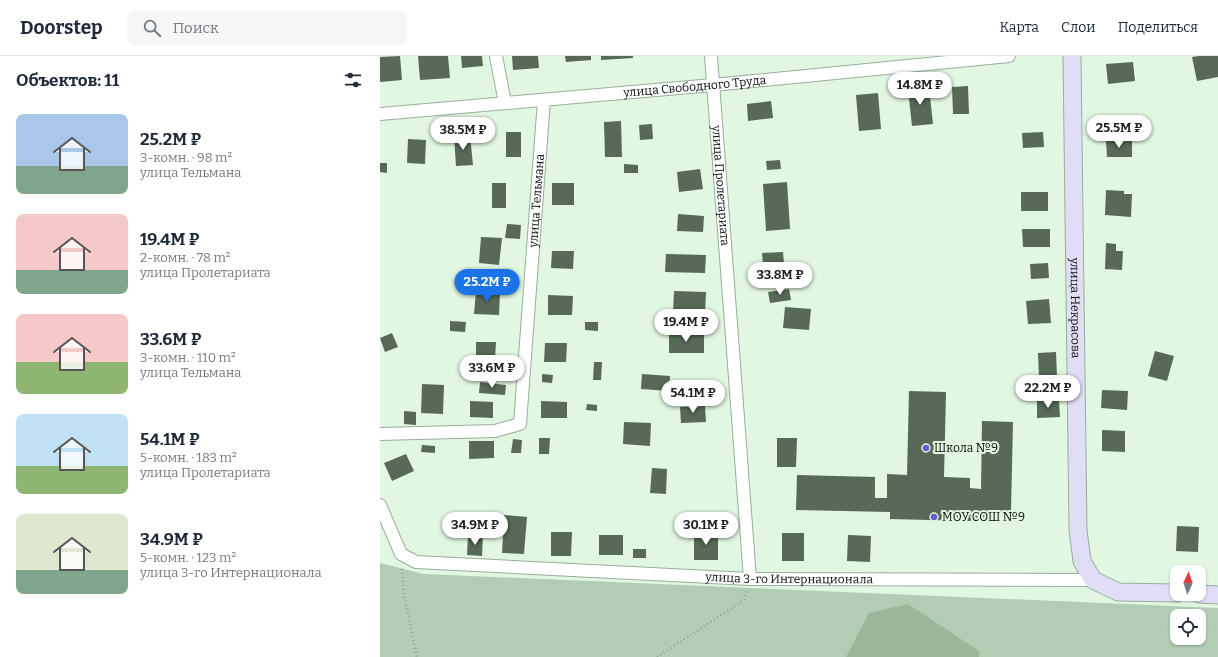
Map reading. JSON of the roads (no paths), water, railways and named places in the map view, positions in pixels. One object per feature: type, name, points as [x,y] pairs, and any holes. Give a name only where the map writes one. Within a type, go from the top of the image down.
[{"type":"street","points":[[496,56],[505,103]]},
{"type":"street","name":"улица Пролетариата","points":[[711,56],[750,579]]},
{"type":"street","name":"улица Свободного Труда","points":[[380,114],[713,85],[1009,56]]},
{"type":"street","name":"улица Некрасова","points":[[1072,56],[1078,530],[1082,560],[1093,580]]},
{"type":"street","name":"улица Тельмана","points":[[380,434],[495,431],[520,424],[544,100]]},
{"type":"street","name":"улица 3-го Интернационала","points":[[380,505],[401,554],[416,562],[750,579],[1093,580],[1118,592],[1170,593]]},
{"type":"street","points":[[1206,594],[1218,595]]},
{"type":"place","name":"Школа №9","points":[[926,448]]},
{"type":"place","name":"МОУ СОШ №9","points":[[934,517]]}]
